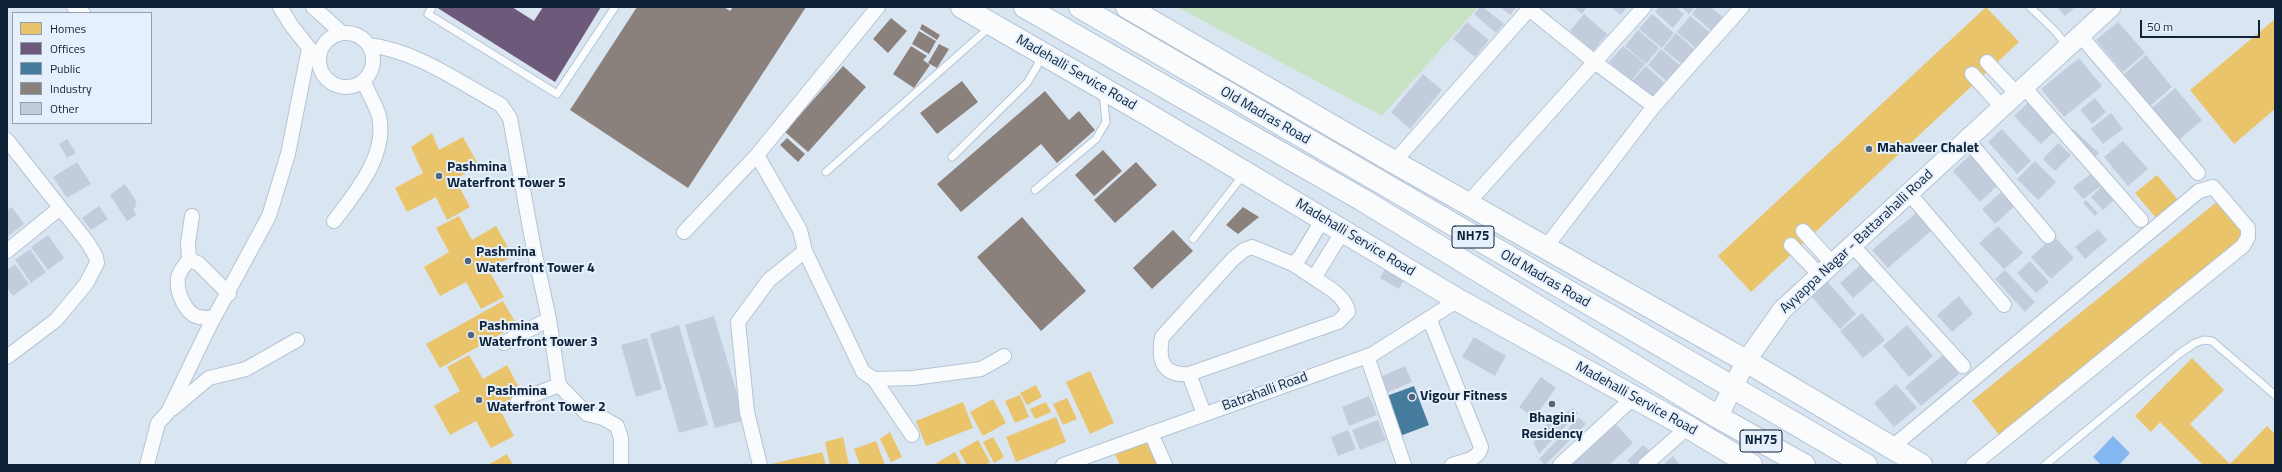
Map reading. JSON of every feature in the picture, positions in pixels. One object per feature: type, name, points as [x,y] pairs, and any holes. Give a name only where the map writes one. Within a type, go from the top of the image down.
[{"type":"main road","name":"Madehalli Service Road","points":[[962,7],[1103,88],[1458,300],[1688,427],[1740,462]]},
{"type":"main road","name":"Old Madras Road","points":[[1026,7],[1361,200],[1718,417],[1804,465]]},
{"type":"main road","name":"Old Madras Road","points":[[1080,7],[1733,389],[1866,465]]},
{"type":"main road","points":[[1127,7],[1467,204],[1746,361],[1921,465]]},
{"type":"main road","name":"Ayyappa Nagar - Battarahalli Road","points":[[1718,417],[1746,361],[1782,310],[2002,107],[2073,40],[2103,9]]},
{"type":"street","points":[[280,7],[309,48],[319,58]]},
{"type":"street","points":[[313,7],[342,33],[359,36],[369,45],[374,57],[373,67],[364,82],[356,86],[338,86],[324,75],[320,67],[319,58],[326,42],[342,33]]},
{"type":"street","points":[[684,232],[756,155],[878,7]]},
{"type":"street","points":[[1467,204],[1644,7]]},
{"type":"street","points":[[1545,248],[1654,106],[1742,7]]},
{"type":"street","points":[[1394,162],[1530,8],[1596,62],[1654,106]]},
{"type":"street","points":[[2073,40],[2198,174]]},
{"type":"street","points":[[369,45],[387,47],[409,55],[501,105],[510,118],[534,250],[549,319],[559,385],[587,414],[603,418],[617,426],[621,438],[621,465]]},
{"type":"street","points":[[168,412],[214,318],[229,294],[269,216],[288,154],[309,48]]},
{"type":"street","points":[[1987,62],[2020,90],[2141,220]]},
{"type":"street","points":[[1972,74],[2002,107]]},
{"type":"street","points":[[334,221],[358,189],[368,172],[380,138],[379,116],[364,82]]},
{"type":"street","points":[[1967,139],[2048,236]]},
{"type":"street","points":[[7,140],[88,243],[96,257],[96,269],[86,284],[56,320],[7,357]]},
{"type":"street","points":[[756,155],[800,230],[805,252],[863,372],[874,379],[912,435]]},
{"type":"street","points":[[1891,448],[2199,191],[2213,187],[2248,228],[2248,237],[2243,246],[1973,465]]},
{"type":"street","points":[[1908,193],[2004,305]]},
{"type":"street","points":[[7,250],[60,208]]},
{"type":"street","points":[[192,216],[188,243],[189,260],[178,276],[178,288],[183,302],[198,317],[214,318]]},
{"type":"street","points":[[1292,264],[1300,258],[1323,219]]},
{"type":"street","points":[[1314,278],[1343,231]]},
{"type":"street","points":[[1803,231],[1826,269]]},
{"type":"street","points":[[1791,245],[1826,269]]},
{"type":"street","points":[[1852,245],[1963,366]]},
{"type":"street","points":[[1252,247],[1292,264],[1314,278],[1342,298],[1348,305],[1348,312],[1338,322],[1189,374],[1173,373],[1163,365],[1159,352],[1162,337],[1233,258],[1244,250],[1252,247]]},
{"type":"street","points":[[760,465],[747,412],[738,322],[769,280],[805,252]]},
{"type":"street","points":[[189,260],[198,263],[229,294]]},
{"type":"street","name":"Batrahalli Road","points":[[1063,465],[1367,356],[1458,300]]},
{"type":"street","points":[[1429,318],[1481,447],[1480,453],[1476,457],[1452,465]]},
{"type":"street","points":[[504,343],[549,319]]},
{"type":"street","points":[[147,465],[158,422],[168,412],[209,378],[246,369],[297,340]]},
{"type":"street","points":[[874,379],[913,378],[981,369],[1004,356]]},
{"type":"street","points":[[1367,356],[1404,465]]},
{"type":"street","points":[[1189,374],[1204,414]]},
{"type":"street","points":[[518,401],[559,385]]},
{"type":"street","points":[[1560,465],[1634,397]]},
{"type":"street","points":[[1645,465],[1688,427]]},
{"type":"street","points":[[1151,433],[1165,465]]},
{"type":"lane","points":[[432,7],[428,14],[557,94],[615,7]]},
{"type":"lane","points":[[2030,7],[2055,31],[2073,40]]},
{"type":"lane","points":[[826,172],[992,25]]},
{"type":"lane","points":[[952,157],[1027,83],[1044,54]]},
{"type":"lane","points":[[1035,190],[1096,139],[1106,122],[1103,88]]},
{"type":"lane","points":[[1193,238],[1245,172]]},
{"type":"lane","points":[[2045,465],[2179,354],[2204,340],[2212,341],[2275,395]]},
{"type":"green space","points":[[1177,7],[1478,7],[1382,116]]},
{"type":"water","points":[[2113,436],[2130,453],[2119,465],[2101,465],[2093,457]]},
{"type":"building: Homes","name":"Mahaveer Chalet","points":[[1986,7],[2019,42],[1751,292],[1718,256]]},
{"type":"building: Homes","points":[[2275,19],[2275,109],[2234,144],[2190,90]]},
{"type":"building: Homes","name":"Pashmina Waterfront Tower 5","points":[[432,133],[439,150],[463,137],[479,166],[455,179],[470,207],[447,220],[436,197],[407,212],[395,188],[423,173],[411,147]]},
{"type":"building: Homes","points":[[2157,175],[2178,200],[2156,218],[2135,193]]},
{"type":"building: Homes","points":[[2224,196],[2254,232],[2001,437],[1972,401]]},
{"type":"building: Homes","name":"Pashmina Waterfront Tower 4","points":[[459,216],[472,240],[496,226],[513,256],[488,269],[504,297],[481,309],[466,282],[440,296],[424,267],[449,252],[436,228]]},
{"type":"building: Homes","name":"Pashmina Waterfront Tower 3","points":[[503,301],[517,325],[440,368],[426,344]]},
{"type":"building: Homes","name":"Pashmina Waterfront Tower 2","points":[[469,355],[483,379],[507,365],[523,395],[499,408],[514,436],[491,448],[476,421],[450,435],[434,406],[460,391],[447,367]]},
{"type":"building: Homes","points":[[2192,358],[2224,390],[2190,424],[2230,464],[2267,426],[2275,434],[2275,465],[2203,465],[2160,422],[2151,432],[2135,416]]},
{"type":"building: Homes","points":[[1090,371],[1114,423],[1090,434],[1066,382]]},
{"type":"building: Homes","points":[[1036,385],[1042,397],[1027,405],[1020,393]]},
{"type":"building: Homes","points":[[1020,395],[1029,417],[1015,423],[1005,401]]},
{"type":"building: Homes","points":[[1067,398],[1077,419],[1063,425],[1053,404]]},
{"type":"building: Homes","points":[[993,399],[1006,423],[983,436],[970,412]]},
{"type":"building: Homes","points":[[963,402],[973,428],[926,446],[916,421]]},
{"type":"building: Homes","points":[[1046,402],[1051,412],[1035,419],[1030,409]]},
{"type":"building: Homes","points":[[1056,417],[1066,442],[1016,462],[1006,437]]},
{"type":"building: Homes","points":[[890,432],[902,457],[891,462],[880,439]]},
{"type":"building: Homes","points":[[843,437],[849,465],[830,465],[825,442]]},
{"type":"building: Homes","points":[[993,437],[1004,457],[994,463],[983,442]]},
{"type":"building: Homes","points":[[978,440],[990,462],[986,465],[967,465],[959,451]]},
{"type":"building: Homes","points":[[1146,440],[1158,464],[1120,465],[1115,454]]},
{"type":"building: Homes","points":[[876,441],[885,465],[860,465],[854,449]]},
{"type":"building: Homes","points":[[822,452],[826,465],[772,465],[772,464]]},
{"type":"building: Homes","points":[[955,452],[962,465],[935,464]]},
{"type":"building: Homes","points":[[507,454],[513,465],[488,465]]},
{"type":"building: Offices","points":[[436,7],[512,7],[534,21],[543,7],[601,7],[555,82]]},
{"type":"building: Public","points":[[1414,386],[1429,425],[1400,436],[1384,397]]},
{"type":"building: Industry","points":[[637,7],[724,7],[730,11],[733,7],[806,7],[688,188],[570,110]]},
{"type":"building: Industry","points":[[891,18],[907,31],[888,53],[873,39]]},
{"type":"building: Industry","points":[[922,24],[940,35],[937,40],[920,29]]},
{"type":"building: Industry","points":[[919,31],[936,41],[929,54],[912,44]]},
{"type":"building: Industry","points":[[939,44],[949,49],[937,68],[928,63]]},
{"type":"building: Industry","points":[[911,46],[927,56],[923,60],[930,65],[914,88],[893,74]]},
{"type":"building: Industry","points":[[843,66],[866,87],[808,152],[785,132]]},
{"type":"building: Industry","points":[[962,81],[978,102],[937,134],[920,113]]},
{"type":"building: Industry","points":[[1045,91],[1069,120],[1079,111],[1095,130],[1057,163],[1041,144],[961,212],[937,184]]},
{"type":"building: Industry","points":[[787,138],[805,154],[798,162],[780,145]]},
{"type":"building: Industry","points":[[1103,150],[1122,171],[1094,196],[1075,175]]},
{"type":"building: Industry","points":[[1136,162],[1157,185],[1115,223],[1094,200]]},
{"type":"building: Industry","points":[[1243,207],[1259,217],[1238,234],[1226,225]]},
{"type":"building: Industry","points":[[1022,217],[1086,291],[1041,331],[977,257]]},
{"type":"building: Industry","points":[[1173,230],[1193,251],[1152,289],[1133,268]]},
{"type":"building: Other","points":[[1480,7],[1483,7],[1504,24],[1496,33],[1474,14]]},
{"type":"building: Other","points":[[1500,7],[1517,7],[1510,15]]},
{"type":"building: Other","points":[[1573,7],[1587,7],[1582,14]]},
{"type":"building: Other","points":[[1611,7],[1627,7],[1621,15]]},
{"type":"building: Other","points":[[1659,7],[1676,7],[1684,14],[1673,28],[1655,12]]},
{"type":"building: Other","points":[[1681,7],[1695,7],[1689,14]]},
{"type":"building: Other","points":[[1697,7],[1711,7],[1725,19],[1713,32],[1692,14]]},
{"type":"building: Other","points":[[2057,7],[2075,7],[2065,16]]},
{"type":"building: Other","points":[[1584,14],[1607,34],[1593,51],[1570,31]]},
{"type":"building: Other","points":[[1652,14],[1674,33],[1662,48],[1639,29]]},
{"type":"building: Other","points":[[1690,16],[1712,34],[1698,50],[1677,32]]},
{"type":"building: Other","points":[[1467,22],[1489,40],[1475,57],[1453,39]]},
{"type":"building: Other","points":[[2118,22],[2145,53],[2123,72],[2096,40]]},
{"type":"building: Other","points":[[1638,30],[1659,48],[1646,64],[1625,46]]},
{"type":"building: Other","points":[[1676,33],[1695,50],[1683,65],[1663,49]]},
{"type":"building: Other","points":[[1623,46],[1645,64],[1631,81],[1609,62]]},
{"type":"building: Other","points":[[1661,49],[1683,68],[1670,84],[1648,65]]},
{"type":"building: Other","points":[[2146,55],[2172,87],[2150,106],[2123,75]]},
{"type":"building: Other","points":[[2079,58],[2102,86],[2064,117],[2041,89]]},
{"type":"building: Other","points":[[1646,66],[1667,85],[1654,100],[1632,81]]},
{"type":"building: Other","points":[[1423,74],[1442,90],[1410,129],[1391,112]]},
{"type":"building: Other","points":[[2175,88],[2202,120],[2179,140],[2152,108]]},
{"type":"building: Other","points":[[2035,96],[2062,124],[2041,144],[2014,116]]},
{"type":"building: Other","points":[[2095,98],[2106,112],[2092,124],[2080,110]]},
{"type":"building: Other","points":[[2111,113],[2123,129],[2103,144],[2091,129]]},
{"type":"building: Other","points":[[2002,129],[2031,161],[2017,174],[1988,142]]},
{"type":"building: Other","points":[[2073,129],[2099,153],[2092,160],[2066,136]]},
{"type":"building: Other","points":[[67,139],[76,153],[67,158],[59,144]]},
{"type":"building: Other","points":[[2123,141],[2148,169],[2128,186],[2104,157]]},
{"type":"building: Other","points":[[2058,143],[2071,155],[2055,171],[2043,159]]},
{"type":"building: Other","points":[[1971,154],[1999,184],[1980,202],[1953,171]]},
{"type":"building: Other","points":[[2035,161],[2056,182],[2038,200],[2017,179]]},
{"type":"building: Other","points":[[77,162],[91,184],[67,198],[53,177]]},
{"type":"building: Other","points":[[2091,174],[2101,186],[2083,199],[2073,187]]},
{"type":"building: Other","points":[[125,184],[137,202],[135,204],[136,207],[133,209],[136,215],[127,221],[110,195]]},
{"type":"building: Other","points":[[2103,185],[2116,198],[2103,210],[2091,197]]},
{"type":"building: Other","points":[[2006,188],[2019,202],[1995,224],[1982,209]]},
{"type":"building: Other","points":[[2086,200],[2098,213],[2095,216],[2083,203]]},
{"type":"building: Other","points":[[99,206],[108,219],[91,230],[82,218]]},
{"type":"building: Other","points":[[12,207],[24,224],[7,237],[7,210]]},
{"type":"building: Other","points":[[1916,213],[1931,231],[1888,268],[1872,250]]},
{"type":"building: Other","points":[[1998,226],[2023,253],[2004,269],[1979,243]]},
{"type":"building: Other","points":[[2098,229],[2107,240],[2085,259],[2075,247]]},
{"type":"building: Other","points":[[48,235],[64,258],[48,270],[31,247]]},
{"type":"building: Other","points":[[2054,236],[2074,258],[2051,279],[2031,257]]},
{"type":"building: Other","points":[[30,249],[46,272],[31,283],[15,260]]},
{"type":"building: Other","points":[[2030,261],[2049,282],[2036,293],[2017,273]]},
{"type":"building: Other","points":[[1863,263],[1876,278],[1853,298],[1840,283]]},
{"type":"building: Other","points":[[15,264],[29,284],[13,296],[7,288],[7,270]]},
{"type":"building: Other","points":[[1387,265],[1406,276],[1399,289],[1380,278]]},
{"type":"building: Other","points":[[2005,270],[2035,302],[2025,312],[1995,279]]},
{"type":"building: Other","points":[[1827,281],[1856,314],[1840,329],[1811,296]]},
{"type":"building: Other","points":[[1959,296],[1973,314],[1952,332],[1937,315]]},
{"type":"building: Other","points":[[1862,313],[1885,340],[1863,358],[1840,331]]},
{"type":"building: Other","points":[[714,316],[745,420],[715,428],[685,325]]},
{"type":"building: Other","points":[[679,325],[708,425],[679,433],[650,334]]},
{"type":"building: Other","points":[[1907,325],[1933,356],[1909,377],[1883,346]]},
{"type":"building: Other","points":[[1474,337],[1506,356],[1495,376],[1462,357]]},
{"type":"building: Other","points":[[647,338],[662,389],[636,397],[621,345]]},
{"type":"building: Other","points":[[1943,355],[1959,374],[1921,406],[1905,387]]},
{"type":"building: Other","points":[[1405,366],[1412,382],[1384,394],[1378,378]]},
{"type":"building: Other","points":[[1541,377],[1556,388],[1534,418],[1519,407]]},
{"type":"building: Other","points":[[1896,384],[1917,408],[1894,427],[1874,403]]},
{"type":"building: Other","points":[[1369,396],[1377,415],[1349,426],[1342,407]]},
{"type":"building: Other","points":[[1573,408],[1578,413],[1539,454],[1534,444],[1537,431]]},
{"type":"building: Other","points":[[1579,417],[1586,424],[1545,465],[1539,459]]},
{"type":"building: Other","points":[[1378,420],[1386,440],[1360,450],[1352,430]]},
{"type":"building: Other","points":[[1616,424],[1633,443],[1609,465],[1570,465]]},
{"type":"building: Other","points":[[1348,430],[1356,449],[1338,456],[1331,437]]},
{"type":"building: Other","points":[[1643,445],[1652,453],[1641,465],[1632,465],[1627,461]]},
{"type":"building: Other","points":[[1673,456],[1680,465],[1664,464]]},
{"type":"place","name":"Mahaveer Chalet","points":[[1869,149]]},
{"type":"place","name":"Pashmina Waterfront Tower 5","points":[[439,176]]},
{"type":"place","name":"Pashmina Waterfront Tower 4","points":[[468,261]]},
{"type":"place","name":"Pashmina Waterfront Tower 3","points":[[471,335]]},
{"type":"place","name":"Vigour Fitness","points":[[1412,397]]},
{"type":"place","name":"Pashmina Waterfront Tower 2","points":[[479,400]]},
{"type":"place","name":"Bhagini Residency","points":[[1552,404]]}]
